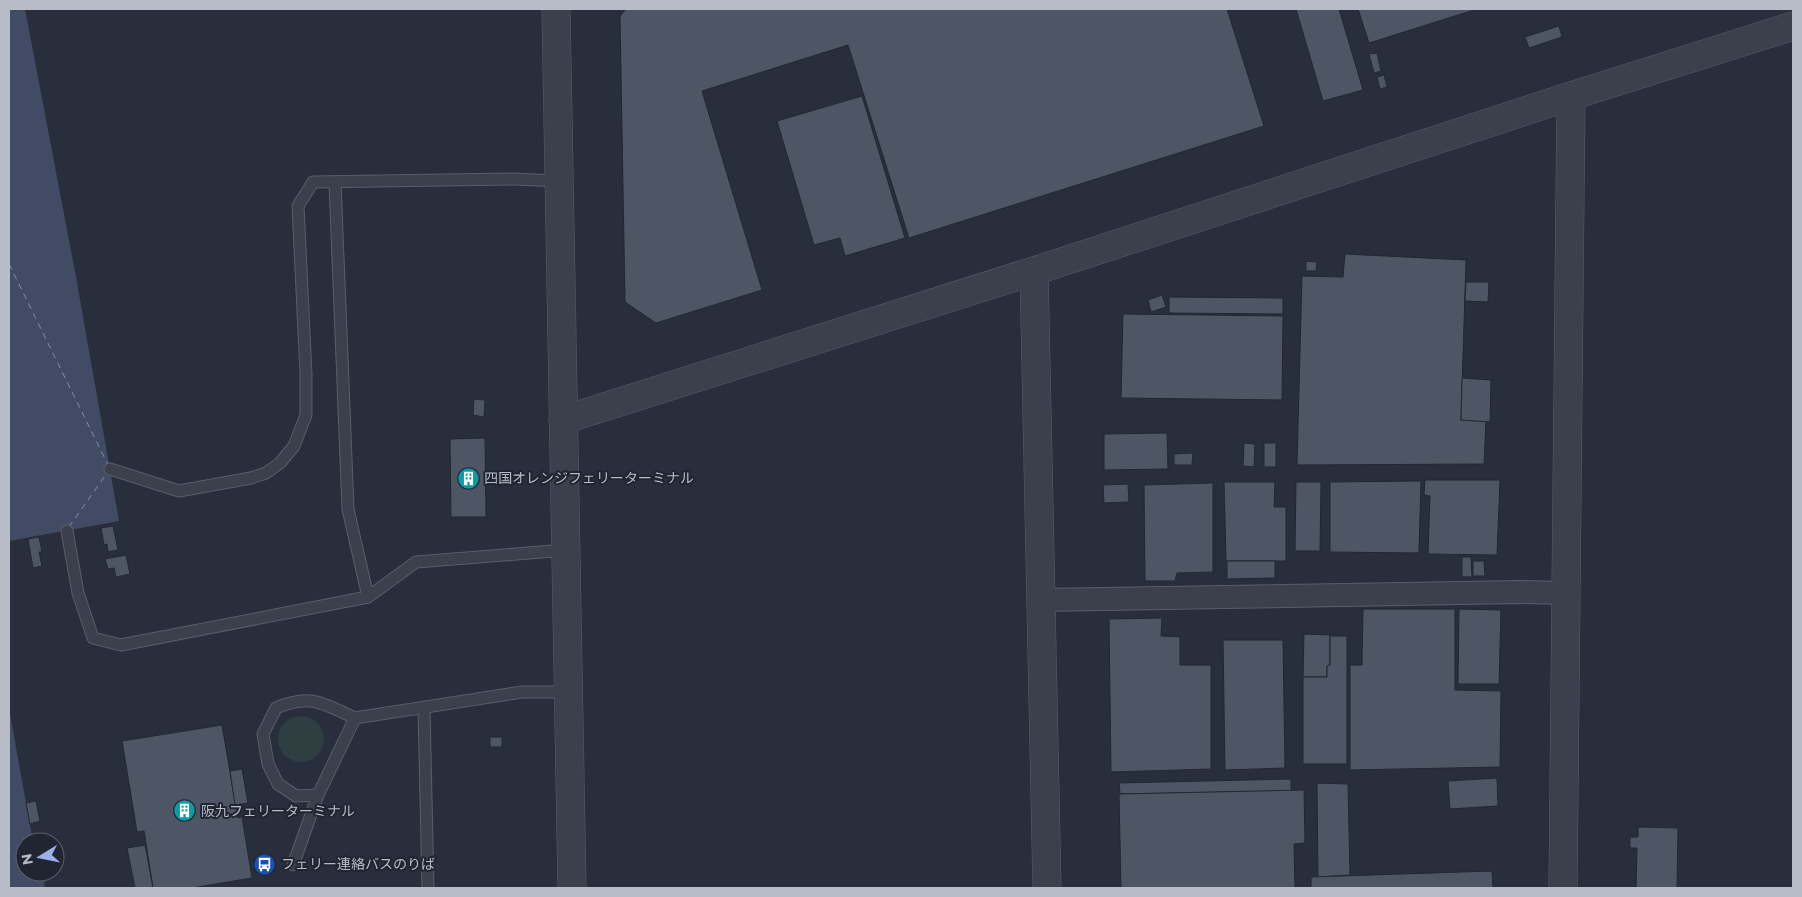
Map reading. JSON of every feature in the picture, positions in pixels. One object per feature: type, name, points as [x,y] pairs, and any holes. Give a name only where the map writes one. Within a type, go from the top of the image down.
[{"type":"street","points":[[556,9],[572,888]]},
{"type":"street","points":[[563,420],[1034,271],[1571,96],[1793,26]]},
{"type":"street","points":[[1563,888],[1571,96]]},
{"type":"street","points":[[1034,271],[1047,888]]},
{"type":"street","points":[[1041,600],[1499,592],[1566,593]]},
{"type":"lane","points":[[110,469],[179,491],[251,478],[266,473],[280,463],[294,446],[306,415],[306,374],[298,206],[313,182],[514,179],[558,181]]},
{"type":"lane","points":[[335,182],[348,509],[368,598]]},
{"type":"lane","points":[[67,530],[78,593],[92,638],[121,645],[368,598],[416,562],[566,550]]},
{"type":"lane","points":[[318,795],[296,796],[278,784],[268,764],[263,734],[276,708],[293,701],[318,701],[356,718],[522,692],[568,692]]},
{"type":"lane","points":[[424,708],[428,888]]},
{"type":"lane","points":[[293,865],[318,795],[356,718]]},
{"type":"path","points":[[144,888],[138,857],[147,856]]},
{"type":"shaded area","points":[[301,716],[314,720],[320,726],[324,739],[320,752],[314,758],[301,762],[288,758],[282,752],[278,739],[282,726],[288,720]]},
{"type":"water","points":[[9,9],[25,9],[76,277],[119,521],[9,541]]},
{"type":"water","points":[[9,708],[31,832],[15,832],[15,882],[44,882],[45,888],[9,888]]},
{"type":"building","points":[[626,9],[1227,9],[1264,126],[909,238],[848,45],[702,91],[762,290],[656,323],[625,302],[620,16]]},
{"type":"building","points":[[1296,9],[1339,9],[1363,90],[1323,101]]},
{"type":"building","points":[[1358,9],[1477,9],[1369,43]]},
{"type":"building","points":[[1559,26],[1562,37],[1529,48],[1525,37]]},
{"type":"building","points":[[1377,53],[1381,71],[1374,73],[1369,54]]},
{"type":"building","points":[[1384,75],[1387,87],[1380,89],[1377,77]]},
{"type":"building","points":[[862,96],[905,238],[845,256],[840,238],[814,245],[777,121]]},
{"type":"building","points":[[1345,254],[1466,260],[1461,420],[1486,421],[1484,464],[1297,465],[1302,276],[1343,277]]},
{"type":"building","points":[[1306,261],[1317,262],[1316,271],[1306,271]]},
{"type":"building","points":[[1466,282],[1489,282],[1488,302],[1465,301]]},
{"type":"building","points":[[1162,295],[1166,307],[1151,312],[1148,300]]},
{"type":"building","points":[[1169,297],[1283,298],[1283,314],[1169,313]]},
{"type":"building","points":[[1123,314],[1283,316],[1282,400],[1121,398]]},
{"type":"building","points":[[1462,378],[1491,380],[1490,422],[1461,420]]},
{"type":"building","points":[[474,399],[485,400],[484,417],[473,415]]},
{"type":"building","points":[[1167,433],[1168,469],[1104,470],[1104,434]]},
{"type":"building","name":"四国オレンジフェリーターミナル","points":[[485,438],[486,517],[451,517],[450,439]]},
{"type":"building","points":[[1244,443],[1255,444],[1254,467],[1243,466]]},
{"type":"building","points":[[1264,443],[1276,443],[1276,467],[1264,467]]},
{"type":"building","points":[[1193,453],[1192,465],[1174,465],[1174,454]]},
{"type":"building","points":[[1425,480],[1500,480],[1497,555],[1428,554],[1430,496],[1424,495]]},
{"type":"building","points":[[1421,481],[1419,553],[1330,552],[1330,482]]},
{"type":"building","points":[[1224,482],[1275,482],[1274,507],[1286,507],[1286,561],[1226,561]]},
{"type":"building","points":[[1296,482],[1321,482],[1320,551],[1295,551]]},
{"type":"building","points":[[1213,483],[1213,572],[1177,573],[1175,581],[1145,581],[1144,485]]},
{"type":"building","points":[[1128,484],[1129,502],[1104,503],[1103,485]]},
{"type":"building","points":[[113,526],[118,550],[108,552],[107,544],[104,545],[101,528]]},
{"type":"building","points":[[39,537],[42,552],[39,552],[42,566],[33,568],[28,539]]},
{"type":"building","points":[[126,555],[130,574],[116,577],[114,568],[108,569],[105,559]]},
{"type":"building","points":[[1462,557],[1471,557],[1472,577],[1462,577]]},
{"type":"building","points":[[1227,561],[1275,561],[1275,578],[1227,579]]},
{"type":"building","points":[[1473,561],[1484,561],[1485,576],[1473,576]]},
{"type":"building","points":[[1363,609],[1455,609],[1455,690],[1501,691],[1500,767],[1350,770],[1350,665],[1362,665]]},
{"type":"building","points":[[1459,609],[1501,610],[1499,684],[1458,684]]},
{"type":"building","points":[[1162,618],[1161,636],[1180,637],[1180,665],[1211,665],[1211,769],[1111,772],[1109,619]]},
{"type":"building","points":[[1304,634],[1330,635],[1330,665],[1327,666],[1327,677],[1303,677]]},
{"type":"building","points":[[1330,636],[1347,636],[1347,764],[1303,764],[1303,677],[1327,677],[1327,666],[1330,665]]},
{"type":"building","points":[[1223,640],[1283,640],[1285,768],[1225,770]]},
{"type":"building","name":"阪九フェリーターミナル","points":[[222,725],[238,818],[242,817],[252,878],[192,888],[153,888],[144,831],[137,832],[122,741]]},
{"type":"building","points":[[490,737],[502,737],[502,747],[490,747]]},
{"type":"building","points":[[242,769],[248,803],[235,805],[230,771]]},
{"type":"building","points":[[1497,778],[1498,806],[1450,809],[1448,781]]},
{"type":"building","points":[[1291,779],[1291,791],[1120,794],[1119,783]]},
{"type":"building","points":[[1317,783],[1348,784],[1350,875],[1318,877]]},
{"type":"building","points":[[1304,790],[1305,843],[1294,844],[1295,888],[1121,888],[1119,794]]},
{"type":"building","points":[[36,801],[40,821],[30,824],[26,803]]},
{"type":"building","points":[[1638,827],[1678,828],[1677,888],[1636,888],[1637,848],[1630,848],[1630,837],[1638,837]]},
{"type":"building","points":[[145,845],[153,888],[135,888],[127,848]]},
{"type":"building","points":[[1492,871],[1493,888],[1311,888],[1311,877]]},
{"type":"ferry route","points":[[9,264],[108,465]]},
{"type":"ferry route","points":[[69,527],[107,473]]},
{"type":"place","name":"四国オレンジフェリーターミナル","points":[[468,478]]},
{"type":"place","name":"阪九フェリーターミナル","points":[[185,811]]},
{"type":"place","name":"フェリー連絡バスのりば","points":[[265,864]]}]
